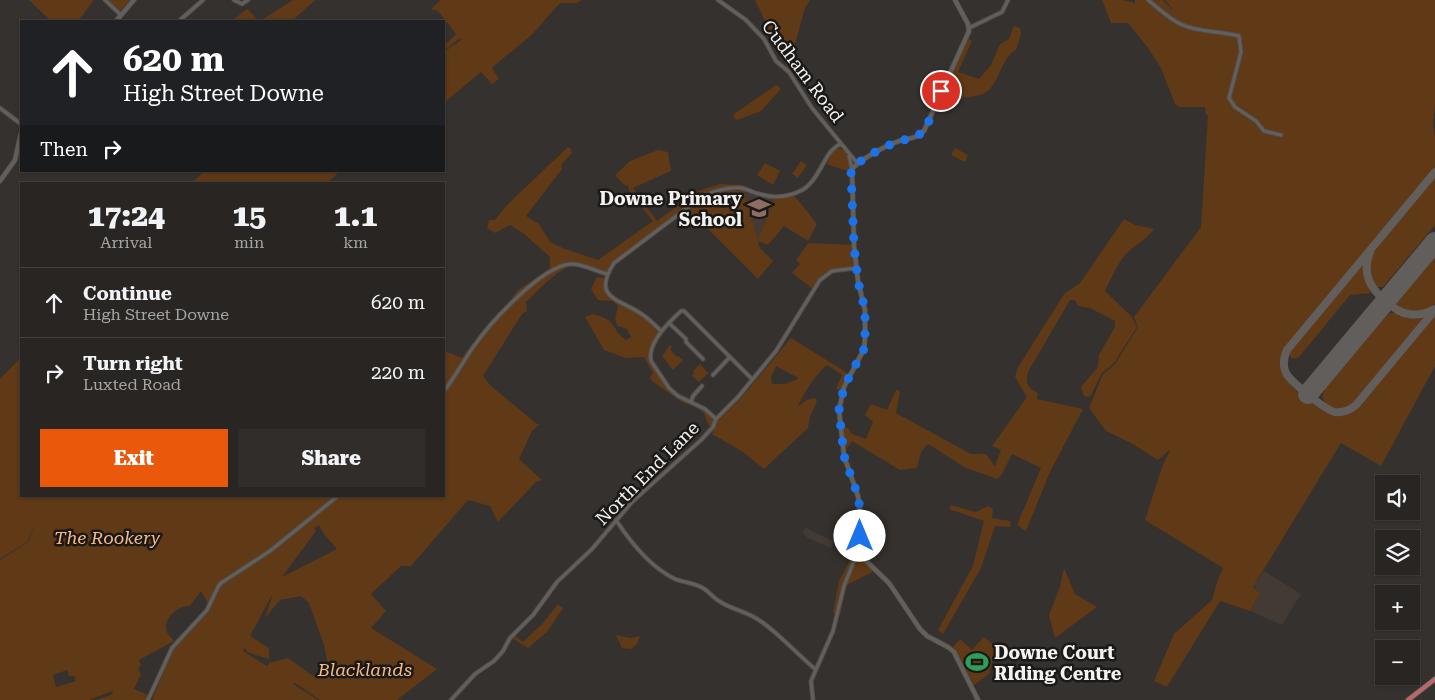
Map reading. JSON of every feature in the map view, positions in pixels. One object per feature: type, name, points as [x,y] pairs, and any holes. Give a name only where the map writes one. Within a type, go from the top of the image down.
[{"type":"main road","points":[[1408,700],[1435,679]]},
{"type":"street","points":[[105,0],[121,15]]},
{"type":"street","points":[[117,20],[134,0]]},
{"type":"street","points":[[180,20],[203,0]]},
{"type":"street","points":[[234,0],[242,4],[248,0]]},
{"type":"street","name":"Cudham Road","points":[[718,0],[746,20],[764,38],[776,61],[789,72],[812,108],[857,163]]},
{"type":"street","points":[[852,169],[857,163],[891,144],[916,137],[924,131],[945,81],[966,39],[969,28],[955,0]]},
{"type":"street","points":[[969,28],[1002,12],[1008,0]]},
{"type":"street","points":[[1148,0],[1167,17],[1191,28],[1239,36],[1241,52],[1229,98],[1234,107],[1256,121],[1264,130],[1280,135]]},
{"type":"street","points":[[0,108],[20,123]]},
{"type":"street","points":[[0,180],[15,160],[20,138]]},
{"type":"street","points":[[661,331],[644,315],[608,295],[605,289],[607,274],[614,263],[703,196],[712,192],[740,188],[774,197],[799,192],[810,183],[822,168],[832,149],[841,144]]},
{"type":"street","points":[[813,700],[811,681],[833,631],[844,586],[859,550],[861,517],[858,496],[844,456],[839,410],[844,387],[865,344],[865,310],[856,268],[852,169],[848,153]]},
{"type":"street","points":[[445,389],[475,344],[514,299],[543,276],[569,264],[584,266],[607,274]]},
{"type":"street","name":"North End Lane","points":[[451,700],[476,674],[494,661],[503,651],[510,638],[533,615],[556,582],[592,550],[632,502],[713,427],[716,419],[738,397],[776,352],[820,280],[832,271],[856,268]]},
{"type":"street","points":[[716,419],[705,409],[678,396],[669,388],[651,361],[652,351],[661,331],[681,311],[684,311],[752,379]]},
{"type":"street","points":[[669,323],[703,359]]},
{"type":"street","points":[[713,375],[730,357]]},
{"type":"street","points":[[691,402],[693,396],[702,386]]},
{"type":"street","points":[[148,700],[172,648],[178,639],[207,610],[221,583],[270,552],[337,497]]},
{"type":"street","points":[[616,520],[636,548],[664,572],[701,587],[732,609],[755,617],[815,669]]},
{"type":"street","points":[[859,550],[862,558],[889,583],[920,629],[927,636],[954,652],[978,700]]},
{"type":"street","points":[[854,561],[862,558]]},
{"type":"shaded area","name":"Downe Primary School","points":[[744,191],[774,198],[758,241],[750,217]]},
{"type":"shaded area","points":[[806,527],[834,541],[831,548],[808,538],[802,532]]},
{"type":"shaded area","points":[[1264,571],[1301,594],[1282,625],[1250,611],[1260,593],[1254,586]]},
{"type":"green space","points":[[29,0],[94,0],[79,20],[50,20]]},
{"type":"green space","points":[[108,0],[131,0],[120,11]]},
{"type":"green space","points":[[293,0],[315,0],[293,20],[262,20]]},
{"type":"green space","points":[[441,0],[582,0],[577,3],[561,3],[532,34],[492,68],[499,79],[492,84],[481,72],[445,102],[445,51],[461,40],[460,38],[445,50],[445,45],[456,34],[438,11],[431,9]]},
{"type":"green space","points":[[755,0],[810,0],[805,8],[788,69]]},
{"type":"green space","points":[[1102,0],[1121,0],[1135,3],[1135,0],[1163,0],[1176,14],[1165,0],[1435,0],[1435,105],[1433,125],[1435,167],[1285,347],[1282,365],[1284,374],[1294,388],[1327,413],[1339,416],[1357,409],[1435,316],[1435,366],[1381,466],[1341,443],[1253,587],[1260,593],[1250,611],[1220,601],[1167,687],[1154,681],[1174,634],[1212,600],[1223,568],[1145,520],[1163,464],[1171,449],[1158,460],[1131,443],[1106,431],[1089,408],[1103,374],[1115,364],[1138,327],[1134,317],[1201,227],[1208,115],[1206,115],[1205,107],[1179,107],[1175,104],[1161,68],[1148,48],[1128,23],[1111,23]]},
{"type":"green space","points":[[247,9],[258,20],[234,20]]},
{"type":"green space","points":[[1014,26],[1020,28],[1021,34],[1016,50],[1006,59],[997,79],[989,90],[975,96],[939,100],[968,39],[972,41],[958,72],[979,79],[991,65],[1000,44],[1009,39]]},
{"type":"green space","points":[[776,85],[780,87],[780,90],[761,111],[737,120],[733,117],[734,114]]},
{"type":"green space","points":[[568,147],[572,153],[561,165],[562,169],[526,216],[539,224],[550,242],[598,260],[653,221],[630,193],[628,186],[623,184],[615,175],[630,161],[658,150],[668,152],[671,171],[633,188],[657,221],[696,192],[720,184],[744,185],[743,188],[723,188],[703,197],[724,190],[744,191],[758,240],[774,198],[794,195],[817,224],[808,241],[784,226],[768,245],[758,241],[760,248],[773,261],[758,279],[696,217],[687,227],[676,215],[613,262],[605,275],[580,266],[566,268],[551,278],[526,302],[527,311],[522,314],[483,376],[491,386],[537,424],[540,424],[532,431],[519,459],[542,480],[536,482],[498,522],[490,506],[468,500],[411,566],[401,566],[371,594],[386,611],[371,628],[437,669],[397,700],[320,700],[295,683],[293,684],[318,700],[152,700],[173,649],[209,610],[211,605],[209,605],[201,591],[190,606],[176,610],[169,618],[166,627],[167,632],[174,641],[139,660],[141,665],[138,669],[141,674],[134,689],[148,695],[146,700],[96,700],[113,694],[112,691],[89,700],[0,700],[0,560],[28,542],[35,524],[27,542],[0,559],[0,379],[20,358],[20,497],[445,497],[445,351],[462,358],[487,325],[511,300],[516,302],[512,298],[517,291],[550,268],[550,257],[523,233],[510,225],[495,233],[487,228],[489,220],[495,220],[507,205]],"holes":[[[319,525],[323,533],[337,549],[282,577],[316,531],[314,528]],[[273,593],[265,618],[280,600],[301,596],[309,603],[324,645],[330,675],[316,678],[288,658],[269,663],[267,666],[243,651],[244,648],[249,653],[269,659],[269,648],[250,636]],[[67,670],[69,676],[74,676],[76,681],[56,687],[53,675]]]},
{"type":"green space","points":[[837,148],[846,153],[849,159],[850,170],[844,170],[827,164],[832,153]]},
{"type":"green space","points":[[955,148],[968,155],[965,162],[951,155]]},
{"type":"green space","points":[[801,161],[807,165],[798,178],[792,174]]},
{"type":"green space","points":[[765,163],[780,171],[773,185],[757,175]]},
{"type":"green space","points":[[203,172],[339,172],[328,182],[193,182]]},
{"type":"green space","points":[[1435,177],[1435,225],[1383,287],[1376,287],[1370,280],[1368,271],[1372,254]]},
{"type":"green space","points":[[1124,219],[1135,225],[1154,229],[1122,259],[1105,291],[1131,316],[1137,327],[1114,363],[1102,373],[1090,397],[1084,396],[1081,387],[1098,367],[1099,355],[1115,327],[1115,321],[1090,308],[1078,306],[1075,300],[1070,300],[1028,372],[1027,382],[1038,393],[1037,399],[1083,409],[1050,472],[1026,531],[1017,525],[1041,468],[1012,454],[1002,474],[997,479],[964,467],[928,444],[921,452],[917,468],[900,470],[852,441],[846,448],[843,427],[848,428],[852,434],[866,439],[873,422],[865,415],[871,404],[887,410],[896,390],[898,390],[900,392],[896,413],[971,454],[986,454],[995,466],[1001,450],[992,446],[1027,397],[1015,377],[1017,369],[1064,294],[1080,283]]},
{"type":"green space","points":[[808,243],[854,245],[855,267],[827,273],[813,289],[792,273],[800,264],[796,260]]},
{"type":"green space","points":[[1435,257],[1435,304],[1426,310],[1416,312],[1402,310],[1397,307],[1396,304]]},
{"type":"green space","points":[[1364,263],[1364,276],[1371,293],[1350,295],[1299,357],[1292,359],[1290,352]]},
{"type":"green space","points":[[597,277],[605,278],[604,290],[607,296],[643,315],[659,331],[651,350],[651,362],[678,397],[705,409],[714,419],[712,426],[709,426],[704,413],[695,406],[684,403],[653,382],[650,378],[653,373],[644,357],[625,358],[604,350],[585,317],[593,314],[603,318],[610,322],[626,340],[631,337],[627,329],[618,326],[615,320],[618,306],[613,301],[598,300],[591,289]]},
{"type":"green space","points":[[1390,313],[1416,316],[1427,315],[1352,404],[1340,409],[1327,406],[1322,397],[1325,389]]},
{"type":"green space","points":[[791,338],[849,374],[841,391],[836,389],[842,375],[827,365],[818,374],[797,407],[807,400],[815,398],[817,401],[810,417],[808,428],[764,469],[743,452],[712,434],[718,421],[741,398]],"holes":[[[776,366],[798,378],[785,384],[772,384],[771,377]]]},
{"type":"green space","points":[[670,345],[672,347],[670,349],[677,357],[683,360],[673,370],[662,356]]},
{"type":"green space","points":[[700,364],[708,373],[699,382],[692,376],[693,371]]},
{"type":"green space","points":[[951,505],[976,512],[988,506],[993,509],[992,518],[1010,521],[1011,527],[995,526],[981,568],[943,634],[938,630],[973,566],[984,521],[949,509]]},
{"type":"green space","points":[[854,553],[874,571],[847,585],[840,614],[833,613],[839,581]]},
{"type":"green space","points":[[1064,568],[1075,594],[1097,607],[1055,638],[1049,615],[1060,587]]},
{"type":"green space","points":[[558,604],[563,608],[547,632],[528,648],[513,639],[515,636],[523,642],[543,623]]},
{"type":"green space","points":[[616,635],[630,638],[640,636],[637,644],[631,649],[622,648]]},
{"type":"green space","name":"Downe Court RIding Centre","points":[[984,637],[996,647],[989,674],[974,685],[955,650],[952,648],[960,639],[972,650]]},
{"type":"taxiway","points":[[1435,172],[1287,350],[1284,361],[1286,373],[1308,395],[1330,410],[1335,412],[1349,410],[1356,405],[1435,310]]},
{"type":"taxiway","points":[[1370,252],[1367,260],[1367,274],[1372,287],[1382,298],[1400,311],[1412,315],[1426,313],[1435,309]]},
{"type":"runway","points":[[1308,394],[1435,242]]},
{"type":"place","name":"Downe Primary School","points":[[759,208]]},
{"type":"place","name":"Downe Court RIding Centre","points":[[977,662]]},
{"type":"route","points":[[860,536],[861,517],[858,496],[844,456],[839,410],[846,381],[865,344],[865,310],[858,281],[854,246],[851,172],[857,163],[880,150],[916,137],[924,131],[941,91]]},
{"type":"park label","name":"The Rookery","points":[[107,537]]},
{"type":"park label","name":"Blacklands","points":[[365,669]]}]
